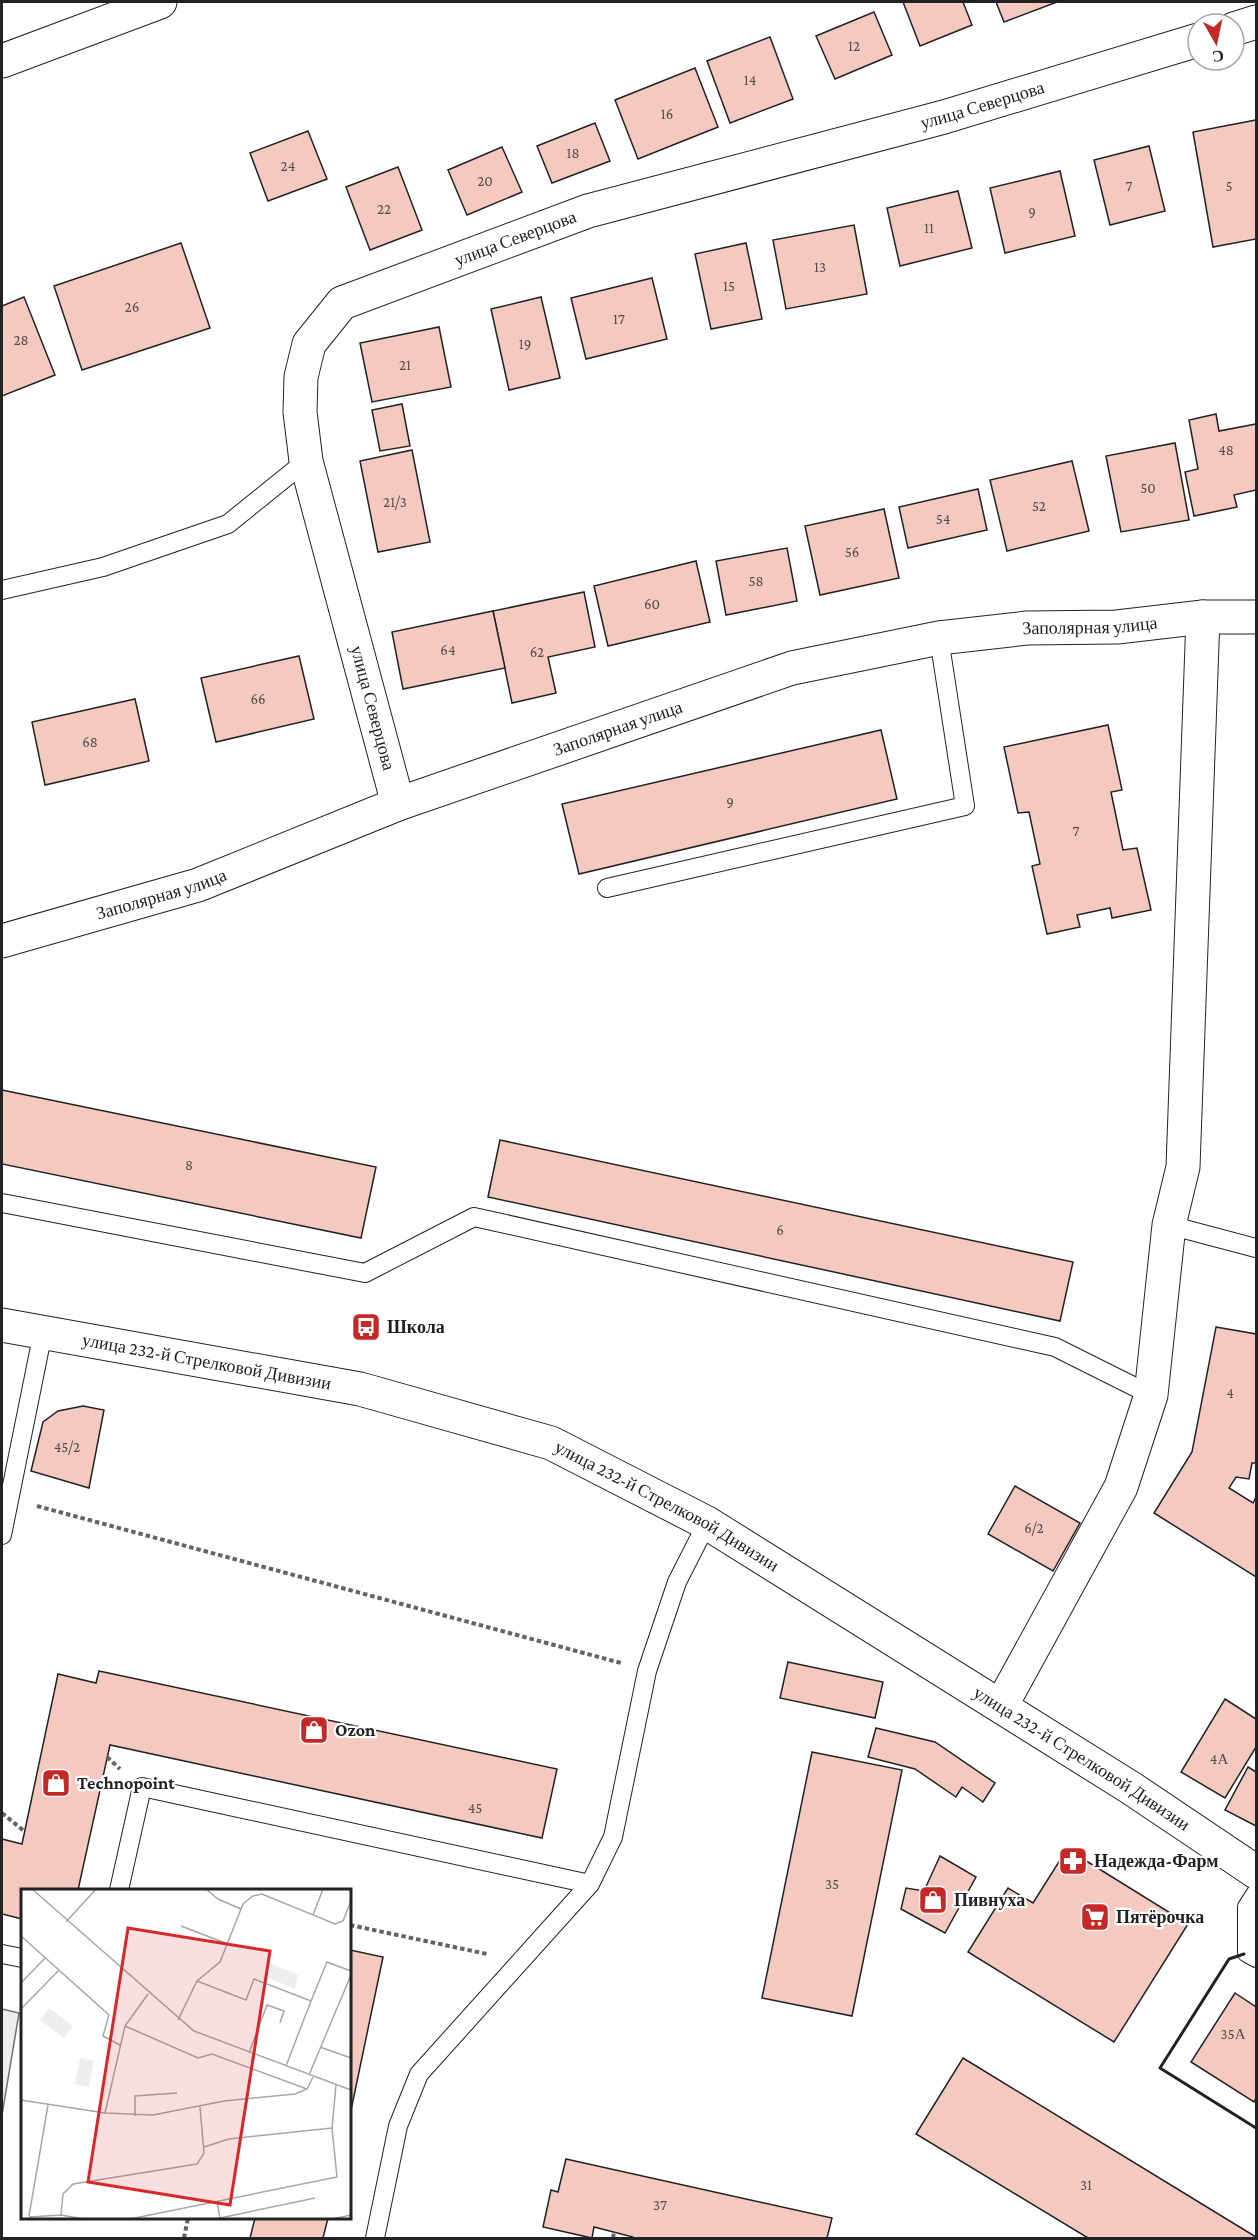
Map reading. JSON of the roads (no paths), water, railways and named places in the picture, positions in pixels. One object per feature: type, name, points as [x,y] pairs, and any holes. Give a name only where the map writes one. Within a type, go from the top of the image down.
[{"type":"street","points":[[2,61],[116,9],[160,2]]},
{"type":"street","name":"улица Северцова","points":[[399,804],[306,461],[300,412],[301,377],[309,344],[342,303],[588,211],[944,117],[1186,44]]},
{"type":"street","points":[[1001,1706],[1121,1487],[1151,1395],[1170,1225],[1183,1167],[1203,617]]},
{"type":"street","name":"Заполярная улица","points":[[2,941],[198,885],[399,804],[792,668],[939,638],[1027,628],[1117,627],[1203,617],[1257,617]]},
{"type":"street","name":"улица 232-й Стрелковой Дивизии","points":[[2,1325],[360,1389],[551,1443],[707,1523],[1131,1788],[1257,1872]]},
{"type":"lane","points":[[2,590],[103,567],[228,524],[306,461]]},
{"type":"lane","points":[[607,888],[965,806],[939,638]]},
{"type":"lane","points":[[2,1203],[365,1273],[474,1216],[1055,1347],[1151,1395]]},
{"type":"lane","points":[[1170,1225],[1257,1248]]},
{"type":"lane","points":[[2,1535],[43,1332]]},
{"type":"lane","points":[[375,2238],[398,2126],[420,2074],[591,1884],[613,1837],[647,1671],[677,1582],[707,1523]]},
{"type":"lane","points":[[119,1889],[142,1787],[591,1884]]},
{"type":"lane","points":[[1257,1893],[1247,1907],[1247,1953],[1257,1958]]},
{"type":"lane","points":[[2,1954],[21,1958]]},
{"type":"place","name":"Школа","points":[[366,1327]]},
{"type":"place","name":"Ozon","points":[[314,1730]]},
{"type":"place","name":"Technopoint","points":[[56,1783]]},
{"type":"place","name":"Надежда-Фарм","points":[[1073,1861]]},
{"type":"place","name":"Пивнуха","points":[[933,1900]]},
{"type":"place","name":"Пятёрочка","points":[[1095,1917]]}]
